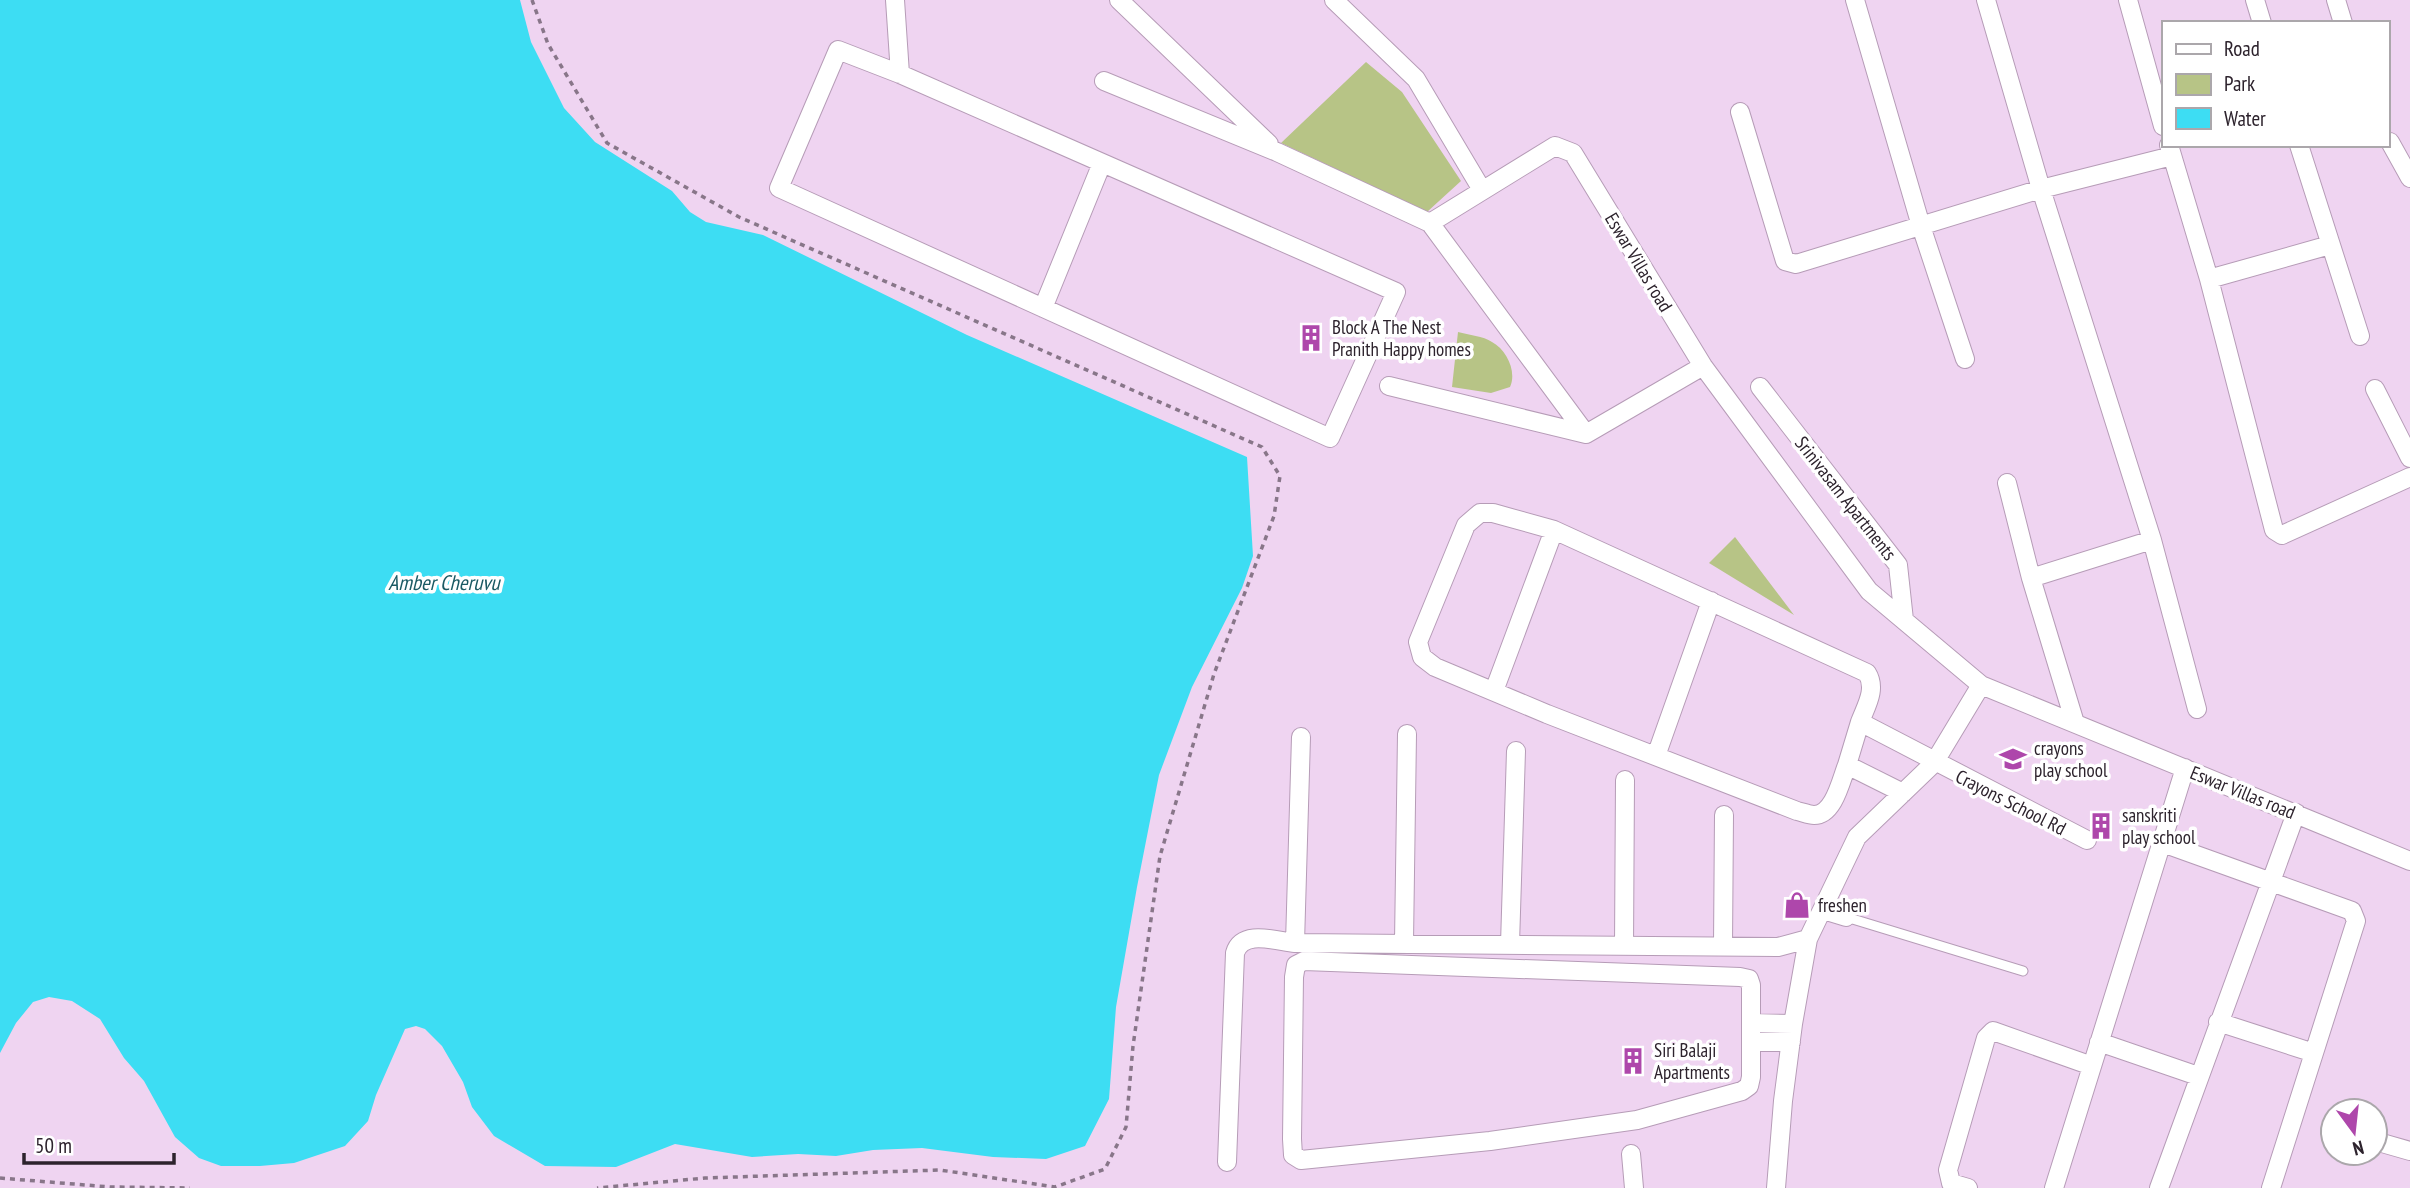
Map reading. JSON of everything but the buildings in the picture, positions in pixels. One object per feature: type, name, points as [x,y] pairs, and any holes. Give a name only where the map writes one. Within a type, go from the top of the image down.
[{"type":"street","points":[[895,0],[900,74]]},
{"type":"street","points":[[1119,0],[1277,152]]},
{"type":"street","points":[[1334,0],[1416,79],[1482,190]]},
{"type":"street","points":[[1855,0],[1922,226],[1965,359]]},
{"type":"street","points":[[1986,0],[2041,189],[2152,540],[2197,709]]},
{"type":"street","points":[[2128,0],[2162,122]]},
{"type":"street","points":[[2255,0],[2261,21]]},
{"type":"street","points":[[2336,0],[2342,21]]},
{"type":"street","points":[[838,50],[900,74],[1396,292],[1330,438],[779,188],[838,50]]},
{"type":"street","points":[[1104,81],[1277,152],[1430,223],[1586,434]]},
{"type":"street","points":[[1740,112],[1785,261],[1796,264],[2170,151],[2209,279],[2274,530],[2282,535],[2410,477]]},
{"type":"street","points":[[2390,142],[2410,178]]},
{"type":"street","name":"Eswar Villas road","points":[[1430,223],[1555,146],[1573,153],[1703,366],[1869,591],[1981,685],[2410,862]]},
{"type":"street","points":[[2301,147],[2360,336]]},
{"type":"street","points":[[1043,308],[1102,163]]},
{"type":"street","points":[[2209,279],[2330,245]]},
{"type":"street","points":[[1389,386],[1586,434],[1703,366]]},
{"type":"street","name":"Srinivasam Apartments","points":[[1760,387],[1898,565],[1904,620]]},
{"type":"street","points":[[2375,389],[2410,458]]},
{"type":"street","points":[[2007,483],[2075,723]]},
{"type":"street","points":[[1480,513],[1493,513],[1554,530],[1867,673],[1872,688],[1847,765],[1831,805],[1824,813],[1814,815],[1797,811],[1547,714],[1435,667],[1422,657],[1418,642],[1466,525],[1472,519],[1480,513]]},
{"type":"street","points":[[1494,691],[1554,530]]},
{"type":"street","points":[[2032,578],[2152,540]]},
{"type":"street","points":[[1656,756],[1711,601]]},
{"type":"street","points":[[1776,1188],[1783,1101],[1808,939],[1857,838],[1934,763],[1981,685]]},
{"type":"street","name":"Crayons School Rd","points":[[1860,722],[1934,763],[2087,840]]},
{"type":"street","points":[[1404,942],[1407,734]]},
{"type":"street","points":[[1295,943],[1301,737]]},
{"type":"street","points":[[1510,944],[1516,751]]},
{"type":"street","points":[[1847,765],[1903,793]]},
{"type":"street","points":[[2054,1188],[2185,768]]},
{"type":"street","points":[[1624,946],[1625,780]]},
{"type":"street","points":[[2159,1188],[2295,813]]},
{"type":"street","points":[[1723,945],[1724,815]]},
{"type":"street","points":[[2160,842],[2352,911],[2356,921],[2271,1188]]},
{"type":"street","points":[[1823,910],[1846,917]]},
{"type":"street","points":[[1227,1162],[1235,953],[1237,945],[1247,939],[1295,943],[1779,947],[1808,939]]},
{"type":"street","points":[[1304,961],[1740,977],[1749,979],[1751,985],[1751,1032],[1749,1086],[1742,1091],[1637,1120],[1490,1141],[1334,1157],[1301,1160],[1293,1155],[1294,976],[1296,965],[1304,961]]},
{"type":"street","points":[[2218,1022],[2314,1053]]},
{"type":"street","points":[[1968,1188],[1951,1183],[1948,1170],[1986,1038],[1993,1031],[2092,1066]]},
{"type":"street","points":[[1751,1032],[1792,1033]]},
{"type":"street","points":[[2099,1042],[2198,1076]]},
{"type":"street","points":[[2389,1145],[2410,1151]]},
{"type":"street","points":[[1631,1154],[1634,1188]]},
{"type":"lane","points":[[1846,917],[2023,971]]},
{"type":"path","points":[[532,0],[548,44],[607,143],[739,217],[1262,447],[1280,476],[1274,516],[1214,674],[1160,856],[1133,1046],[1126,1127],[1105,1169],[1055,1187],[940,1170],[705,1178],[597,1188]]},
{"type":"path","points":[[0,1178],[110,1187],[190,1188]]},
{"type":"green space","points":[[1366,62],[1402,92],[1461,181],[1427,212],[1281,143]]},
{"type":"green space","points":[[1458,332],[1488,340],[1502,350],[1511,368],[1510,387],[1491,393],[1452,387]]},
{"type":"green space","points":[[1735,537],[1794,615],[1709,563]]},
{"type":"water","name":"Amber Cheruvu","points":[[0,0],[520,0],[531,42],[564,108],[595,142],[672,191],[690,212],[706,222],[763,235],[967,335],[1247,457],[1253,556],[1242,588],[1192,687],[1159,775],[1116,1007],[1109,1099],[1085,1146],[1046,1159],[993,1157],[922,1148],[873,1150],[836,1156],[798,1154],[752,1157],[675,1144],[616,1167],[545,1166],[494,1136],[472,1107],[463,1082],[442,1046],[425,1029],[416,1026],[405,1029],[376,1095],[368,1121],[345,1146],[294,1163],[221,1166],[199,1158],[175,1137],[144,1081],[124,1058],[100,1019],[72,1001],[49,997],[33,1002],[16,1023],[0,1053]]},
{"type":"place","name":"Block A The Nest Pranith Happy homes","points":[[1311,338]]},
{"type":"place","name":"crayons play school","points":[[2013,759]]},
{"type":"place","name":"sanskriti play school","points":[[2101,826]]},
{"type":"place","name":"freshen","points":[[1797,905]]},
{"type":"place","name":"Siri Balaji Apartments","points":[[1633,1061]]}]
